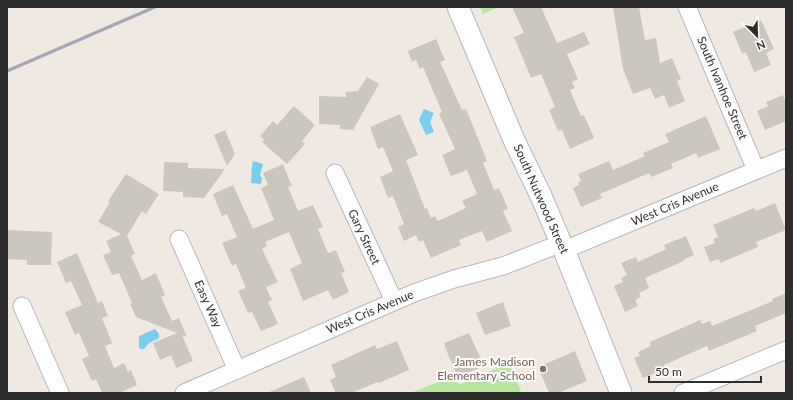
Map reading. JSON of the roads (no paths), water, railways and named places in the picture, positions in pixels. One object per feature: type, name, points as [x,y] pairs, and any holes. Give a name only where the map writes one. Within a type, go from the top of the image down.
[{"type":"street","name":"South Nutwood Street","points":[[458,7],[514,140],[563,247],[621,393]]},
{"type":"street","name":"South Ivanhoe Street","points":[[687,7],[756,170]]},
{"type":"street","name":"West Cris Avenue","points":[[184,393],[394,301],[435,285],[563,247],[786,158]]},
{"type":"street","name":"Gary Street","points":[[335,173],[394,301]]},
{"type":"street","name":"Easy Way","points":[[179,239],[237,370]]},
{"type":"street","points":[[22,306],[60,393]]},
{"type":"street","points":[[683,393],[786,350]]},
{"type":"water","points":[[424,109],[434,113],[430,122],[434,132],[426,135],[419,120]]},
{"type":"water","points":[[253,161],[263,164],[260,175],[262,178],[261,184],[251,183]]},
{"type":"water","points":[[155,329],[159,334],[159,338],[149,343],[144,349],[140,349],[139,336]]},
{"type":"railway","points":[[7,71],[155,7]]},
{"type":"place","name":"James Madison Elementary School","points":[[543,369]]}]
